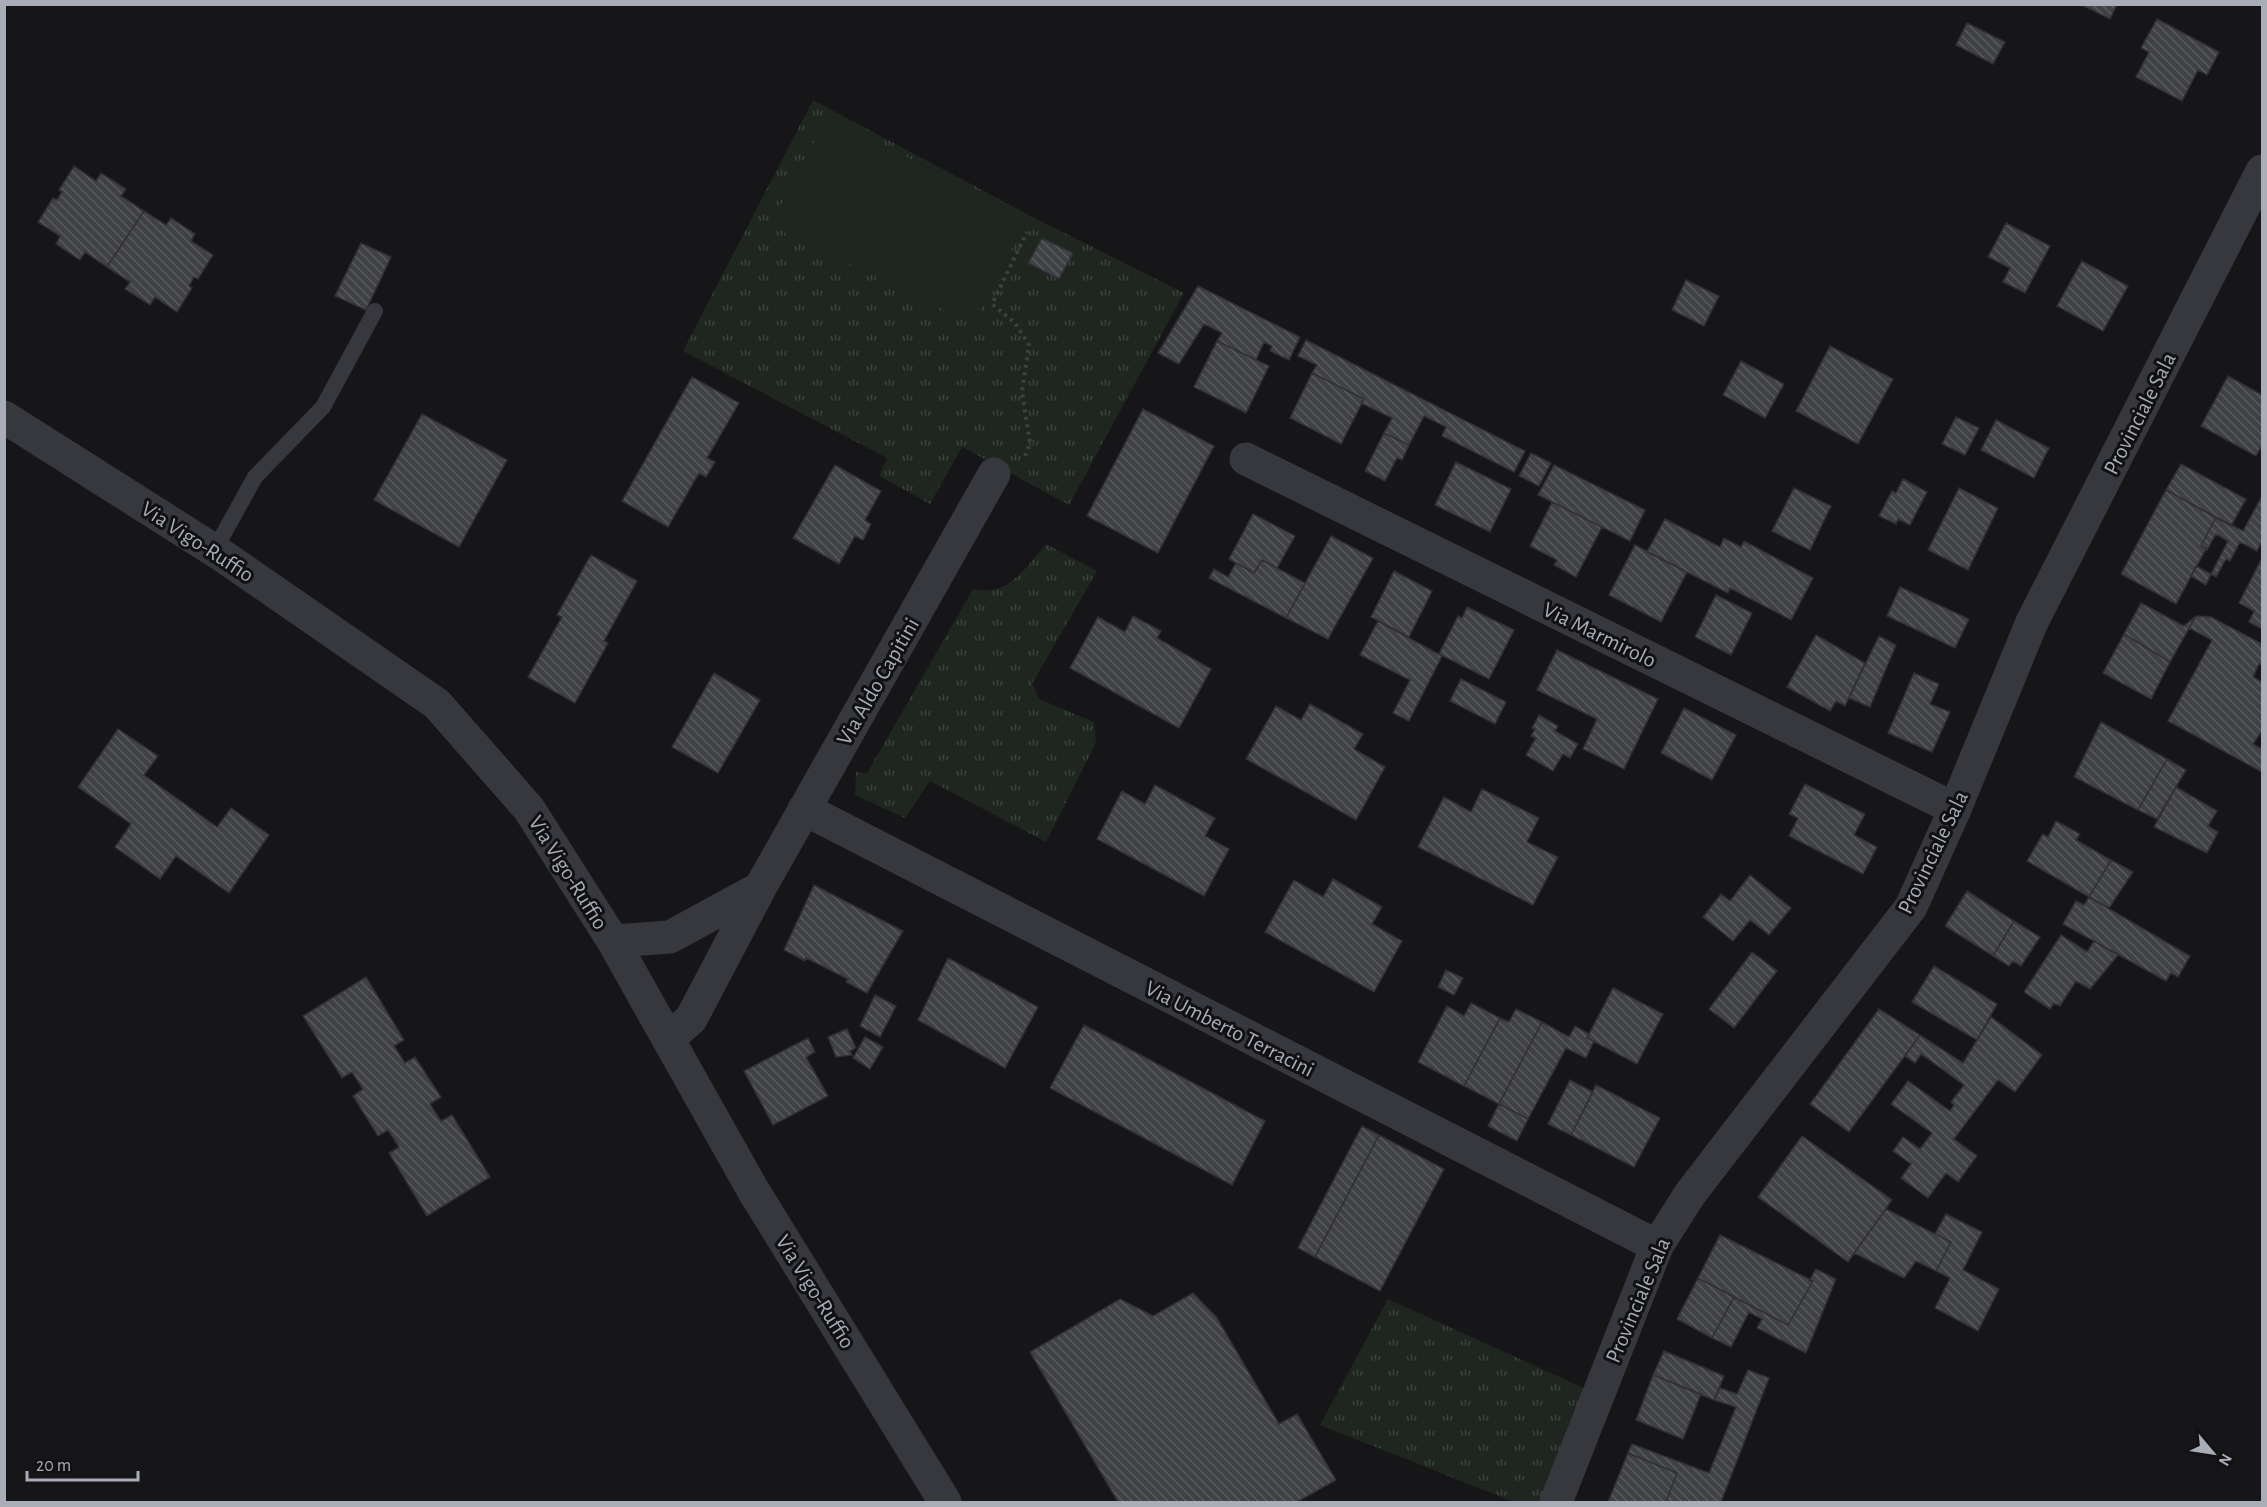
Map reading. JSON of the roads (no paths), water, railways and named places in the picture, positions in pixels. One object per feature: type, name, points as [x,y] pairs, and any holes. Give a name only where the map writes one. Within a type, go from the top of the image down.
[{"type":"street","name":"Provinciale Sala","points":[[1556,1503],[1657,1246],[1690,1194],[1911,907],[1955,809],[2032,622],[2262,171]]},
{"type":"street","name":"Via Vigo-Ruffio","points":[[4,417],[214,551],[437,704],[529,809],[613,941],[753,1190],[945,1503]]},
{"type":"street","name":"Via Marmirolo","points":[[1246,459],[1955,809]]},
{"type":"street","name":"Via Aldo Capitini","points":[[669,1038],[691,1019],[804,809],[1009,467]]},
{"type":"street","name":"Via Umberto Terracini","points":[[804,809],[1657,1246]]},
{"type":"street","points":[[613,941],[670,937],[760,888]]},
{"type":"lane","points":[[214,551],[255,477],[323,407],[375,311]]}]
